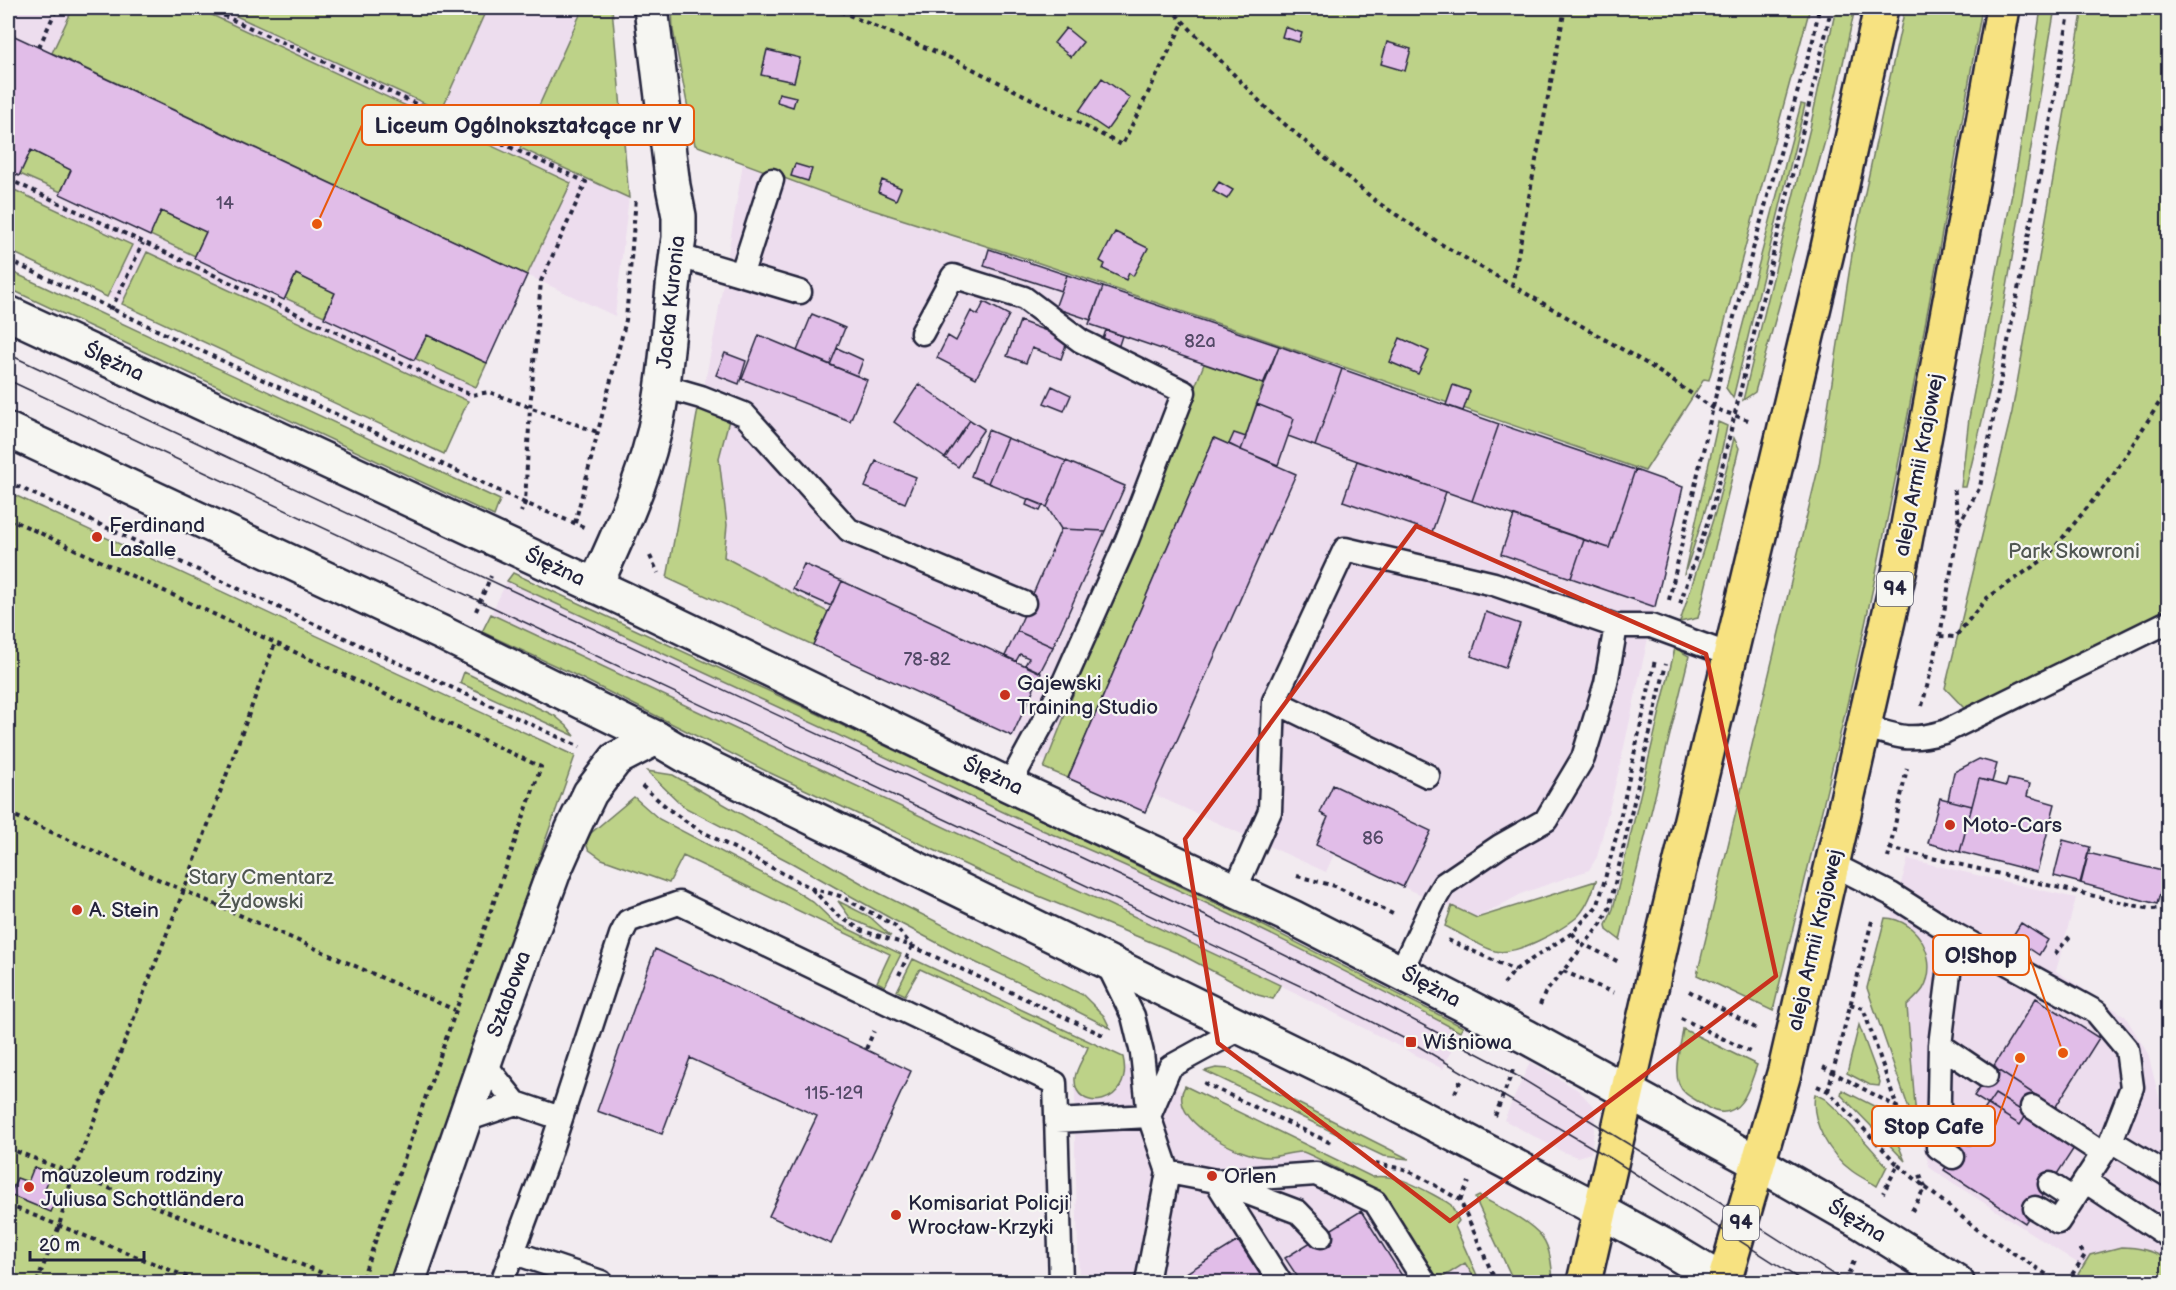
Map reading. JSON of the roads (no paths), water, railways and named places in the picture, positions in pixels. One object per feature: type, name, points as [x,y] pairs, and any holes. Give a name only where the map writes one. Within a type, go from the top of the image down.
[{"type":"main road","name":"Jacka Kuronia","points":[[595,586],[640,482],[654,431],[663,386],[676,255],[679,216],[673,186],[651,8]]},
{"type":"main road","points":[[1584,1282],[1730,655],[1827,252],[1881,8]]},
{"type":"main road","name":"aleja Armii Krajowej","points":[[1758,1163],[1785,1070],[1900,568],[2003,8]]},
{"type":"main road","name":"Ślężna","points":[[8,313],[595,586],[1401,971],[1758,1163],[1861,1222],[1957,1282]]},
{"type":"main road","points":[[8,430],[453,638],[656,738],[700,763],[1243,1027],[1405,1108],[1600,1211],[1724,1282]]},
{"type":"main road","name":"Sztabowa","points":[[408,1282],[554,871],[590,793],[611,765],[621,756],[656,738]]},
{"type":"main road","name":"94","points":[[1724,1282],[1758,1163]]},
{"type":"lane","points":[[742,273],[772,180]]},
{"type":"lane","points":[[676,255],[800,291]]},
{"type":"lane","points":[[922,333],[953,276],[1024,298],[1081,341],[1184,392],[1122,551],[1059,693],[1010,785]]},
{"type":"lane","points":[[663,386],[701,397],[744,414],[849,530],[1024,603]]},
{"type":"lane","points":[[1235,890],[1270,812],[1274,702],[1345,549],[1494,584],[1616,627],[1651,626],[1730,655]]},
{"type":"lane","points":[[1864,726],[1899,737],[1914,739],[1944,732],[2169,622]]},
{"type":"lane","points":[[1401,971],[1444,885],[1500,846],[1546,819],[1583,758],[1606,683],[1616,627]]},
{"type":"lane","points":[[1274,702],[1428,776]]},
{"type":"lane","points":[[1832,864],[1891,894],[1954,934],[2096,1012],[2127,1048],[2132,1087],[2107,1147],[2058,1222],[2035,1208]]},
{"type":"lane","points":[[501,1282],[548,1158],[621,935],[628,921],[679,903],[1055,1083],[1061,1282]]},
{"type":"lane","points":[[1953,1157],[1938,1147],[1940,1045],[1954,934]]},
{"type":"lane","points":[[1105,959],[1133,1016],[1142,1053],[1149,1116],[1168,1172],[1147,1282]]},
{"type":"lane","points":[[1149,1116],[1170,1067],[1243,1027]]},
{"type":"lane","points":[[1940,1045],[1986,1076]]},
{"type":"lane","points":[[484,1063],[516,1103],[560,1118]]},
{"type":"lane","points":[[464,1121],[516,1103]]},
{"type":"lane","points":[[2032,1107],[2107,1147],[2169,1175]]},
{"type":"lane","points":[[1939,1112],[1969,1132]]},
{"type":"lane","points":[[1056,1120],[1149,1116]]},
{"type":"lane","points":[[1168,1172],[1216,1181],[1298,1212],[1321,1236]]},
{"type":"lane","points":[[1216,1181],[1316,1174],[1375,1202],[1425,1282]]},
{"type":"lane","points":[[1216,1181],[1252,1251],[1280,1282]]},
{"type":"lane","points":[[2050,1184],[2079,1190],[2169,1236]]},
{"type":"lane","points":[[512,1252],[601,1282]]},
{"type":"tram line","points":[[8,354],[1208,917],[1379,1002],[1499,1065],[1653,1159],[1845,1282]]},
{"type":"tram line","points":[[8,380],[1311,991],[1411,1042],[1612,1159],[1804,1282]]},
{"type":"place","name":"Liceum Ogólnokształcące nr V","points":[[317,224]]},
{"type":"place","name":"Ferdinand Lasalle","points":[[97,537]]},
{"type":"place","name":"Gajewski Training Studio","points":[[1005,695]]},
{"type":"place","name":"Moto-Cars","points":[[1950,825]]},
{"type":"place","name":"A. Stein","points":[[77,910]]},
{"type":"place","name":"Wiśniowa","points":[[1411,1042]]},
{"type":"place","name":"O!Shop","points":[[2063,1053]]},
{"type":"place","name":"Stop Cafe","points":[[2020,1058]]},
{"type":"place","name":"Orlen","points":[[1212,1176]]},
{"type":"place","name":"mauzoleum rodziny Juliusa Schottländera","points":[[29,1187]]},
{"type":"place","name":"Komisariat Policji Wrocław-Krzyki","points":[[896,1215]]},
{"type":"park label","name":"Park Skowroni","points":[[2074,551]]},
{"type":"park label","name":"Stary Cmentarz Żydowski","points":[[261,889]]}]
